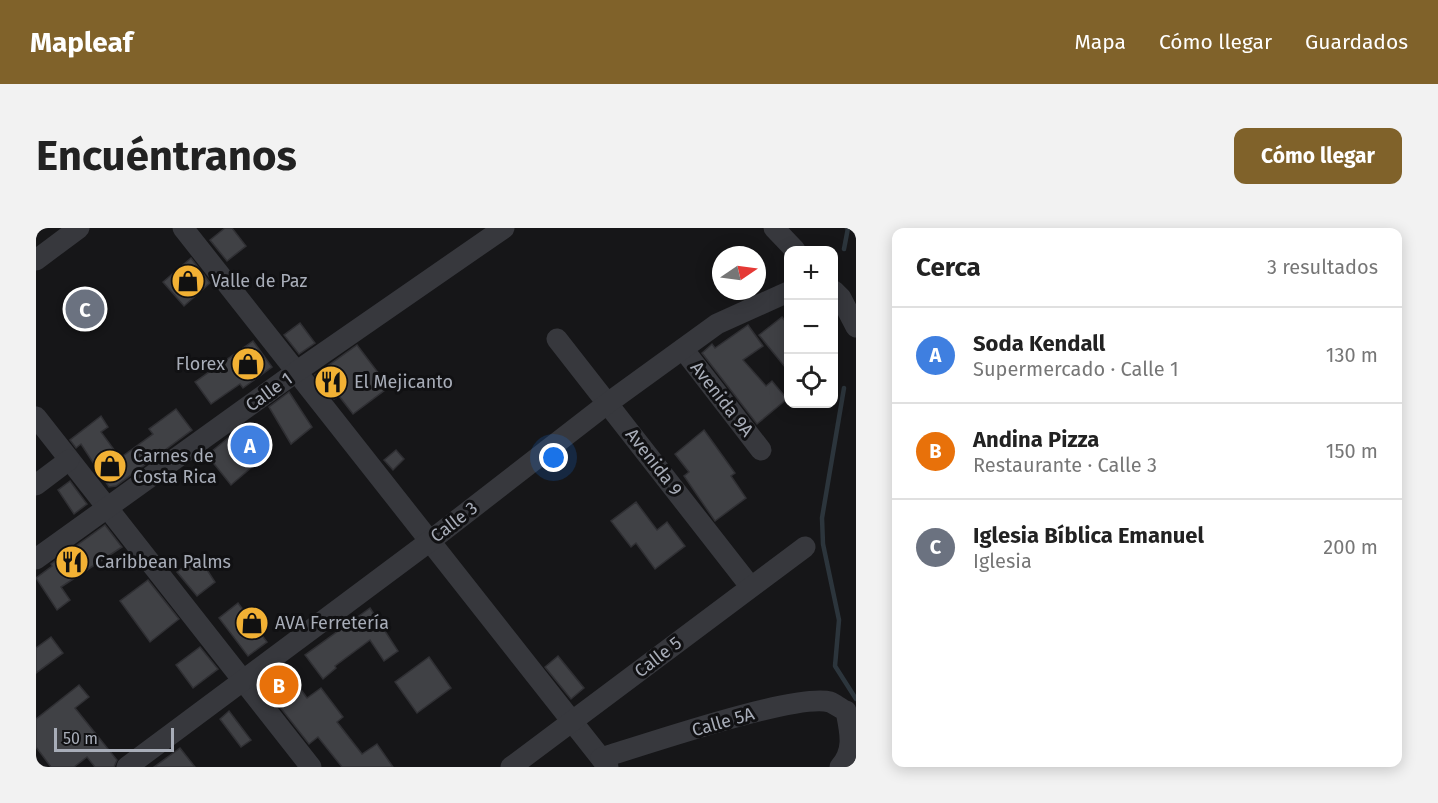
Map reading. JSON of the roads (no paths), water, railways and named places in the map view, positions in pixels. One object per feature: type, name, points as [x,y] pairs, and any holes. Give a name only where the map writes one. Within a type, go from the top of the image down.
[{"type":"street","points":[[36,260],[79,228]]},
{"type":"street","points":[[183,228],[604,762]]},
{"type":"street","name":"Calle 1","points":[[36,559],[296,372],[480,235],[504,228]]},
{"type":"street","points":[[774,228],[791,246]]},
{"type":"street","name":"Calle 3","points":[[127,767],[430,541],[608,403],[717,324],[784,294]]},
{"type":"street","points":[[844,298],[856,327]]},
{"type":"street","name":"Avenida 9","points":[[557,339],[750,586]]},
{"type":"street","name":"Avenida 9A","points":[[683,349],[761,450]]},
{"type":"street","points":[[36,417],[311,767]]},
{"type":"street","points":[[36,485],[69,460]]},
{"type":"street","name":"Calle 5","points":[[511,767],[572,724],[750,586],[806,547]]},
{"type":"street","name":"Calle 5A","points":[[604,762],[798,702],[829,702],[846,711],[851,741],[846,760],[840,767]]},
{"type":"waterway","points":[[844,249],[848,228]]},
{"type":"waterway","points":[[844,388],[822,518],[823,544],[839,620],[835,666],[856,699]]},
{"type":"place","name":"Valle de Paz","points":[[188,281]]},
{"type":"place","name":"Iglesia Bíblica Emanuel","points":[[85,309]]},
{"type":"place","name":"Florex","points":[[248,364]]},
{"type":"place","name":"El Mejicanto","points":[[331,382]]},
{"type":"place","name":"Soda Kendall","points":[[250,445]]},
{"type":"place","name":"Carnes de Costa Rica","points":[[110,466]]},
{"type":"place","name":"Caribbean Palms","points":[[72,562]]},
{"type":"place","name":"AVA Ferretería","points":[[252,623]]},
{"type":"place","name":"Andina Pizza","points":[[279,685]]}]
